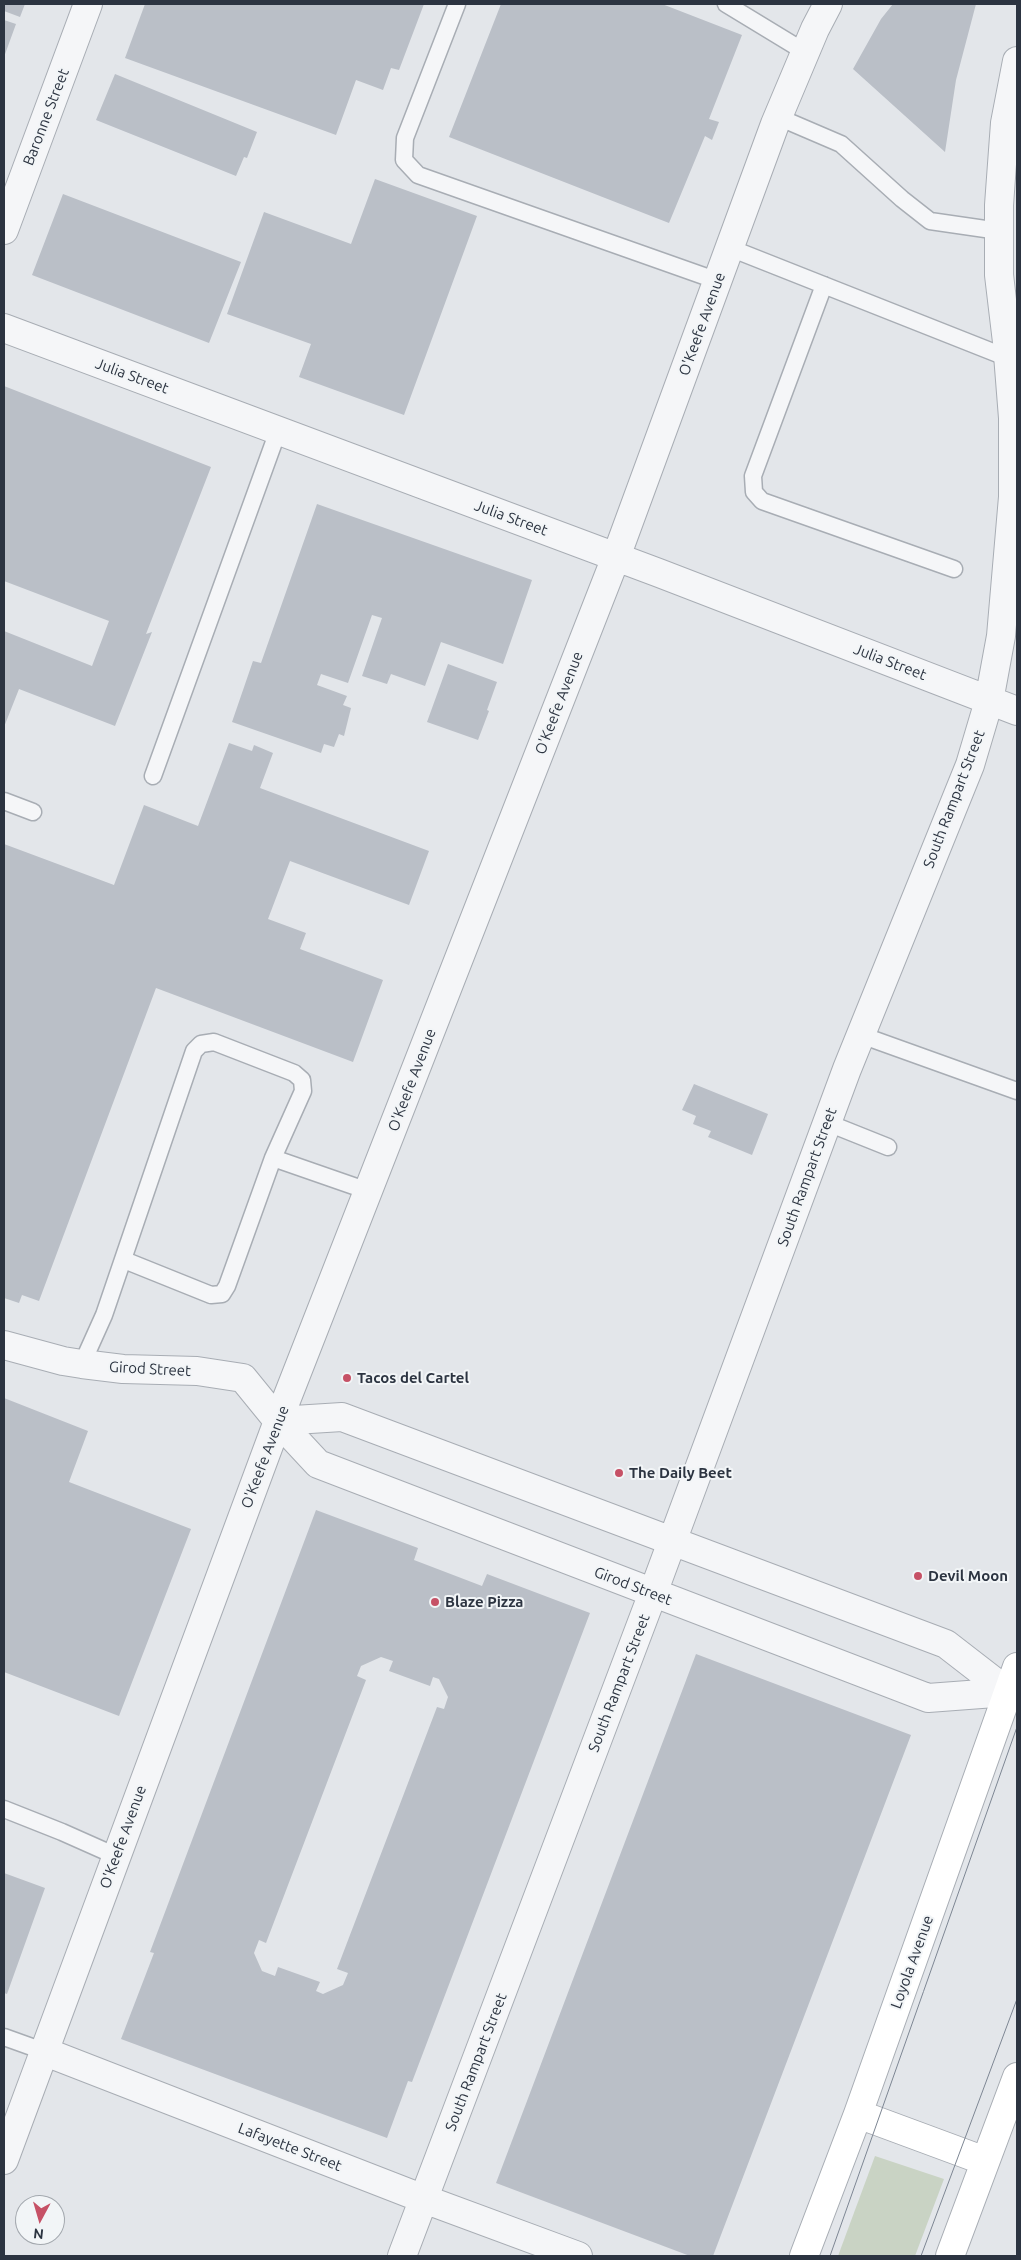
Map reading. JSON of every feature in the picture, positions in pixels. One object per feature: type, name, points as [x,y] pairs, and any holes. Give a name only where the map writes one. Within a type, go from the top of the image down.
[{"type":"main road","name":"Loyola Avenue","points":[[804,2256],[858,2114],[1014,1685]]},
{"type":"main road","points":[[950,2256],[1017,2077]]},
{"type":"main road","points":[[858,2114],[985,2161]]},
{"type":"street","name":"Baronne Street","points":[[4,230],[88,4]]},
{"type":"street","name":"O'Keefe Avenue","points":[[4,2160],[278,1421],[616,557],[778,117],[828,4]]},
{"type":"street","name":"South Rampart Street","points":[[402,2256],[653,1594],[861,1034],[970,765],[989,701],[1004,610],[1013,497],[1013,418],[999,275],[999,231],[1005,123],[1017,61]]},
{"type":"street","name":"Julia Street","points":[[4,328],[616,557],[1017,712]]},
{"type":"street","name":"Girod Street","points":[[4,1345],[63,1361],[124,1370],[196,1371],[243,1378],[278,1421],[318,1464],[928,1698],[1014,1685]]},
{"type":"street","points":[[278,1421],[342,1417],[946,1644],[1014,1685]]},
{"type":"street","name":"Lafayette Street","points":[[43,2051],[424,2199],[578,2256]]},
{"type":"lane","points":[[457,4],[405,138],[404,160],[418,175],[718,281]]},
{"type":"lane","points":[[726,4],[806,52]]},
{"type":"lane","points":[[778,117],[841,144],[902,199],[930,221],[999,231]]},
{"type":"lane","points":[[730,248],[1008,358]]},
{"type":"lane","points":[[824,285],[753,476],[754,492],[762,501],[954,569]]},
{"type":"lane","points":[[153,776],[278,431]]},
{"type":"lane","points":[[4,801],[33,812]]},
{"type":"lane","points":[[861,1034],[1017,1092]]},
{"type":"lane","points":[[82,1364],[104,1315],[124,1260],[194,1051],[201,1044],[214,1042],[294,1073],[302,1080],[303,1091],[272,1158],[227,1286],[222,1294],[211,1295],[124,1260]]},
{"type":"lane","points":[[828,1123],[888,1147]]},
{"type":"lane","points":[[272,1158],[368,1191]]},
{"type":"lane","points":[[4,1809],[116,1856]]},
{"type":"lane","name":"Lafayette Street","points":[[4,2036],[43,2051]]},
{"type":"green space","points":[[875,2156],[944,2179],[915,2256],[838,2256]]},
{"type":"building","points":[[4,4],[25,4],[20,17],[4,11]]},
{"type":"building","points":[[145,4],[424,4],[399,70],[391,68],[383,90],[356,80],[336,135],[125,58]]},
{"type":"building","points":[[501,4],[662,4],[742,35],[709,119],[719,122],[712,140],[705,136],[669,223],[449,137]]},
{"type":"building","points":[[893,4],[976,4],[956,80],[945,152],[853,69],[881,19]]},
{"type":"building","points":[[4,20],[16,24],[4,57]]},
{"type":"building","points":[[115,74],[257,132],[247,158],[244,157],[236,176],[96,120]]},
{"type":"building","points":[[375,179],[477,216],[404,415],[299,377],[311,344],[227,314],[264,212],[351,244]]},
{"type":"building","points":[[63,194],[241,262],[209,343],[32,275]]},
{"type":"building","points":[[4,386],[211,467],[146,634],[152,632],[115,726],[19,689],[4,727],[4,631],[92,666],[109,621],[4,581]]},
{"type":"building","points":[[317,504],[532,580],[503,664],[441,642],[425,686],[391,674],[387,684],[362,676],[382,618],[372,615],[348,683],[321,674],[317,685],[347,696],[343,705],[351,708],[344,736],[339,734],[334,747],[324,744],[321,753],[232,722],[253,661],[261,663]]},
{"type":"building","points":[[448,664],[497,682],[478,740],[427,722]]},
{"type":"building","points":[[229,743],[252,751],[254,745],[273,753],[260,788],[429,851],[409,905],[290,861],[268,919],[306,933],[300,949],[383,980],[353,1062],[156,988],[39,1301],[22,1295],[19,1303],[4,1298],[4,844],[114,885],[144,805],[198,826]]},
{"type":"building","points":[[694,1084],[768,1114],[752,1155],[708,1137],[711,1131],[693,1124],[696,1116],[682,1110]]},
{"type":"building","points":[[4,1398],[88,1431],[69,1482],[191,1529],[119,1716],[4,1672]]},
{"type":"building","points":[[316,1510],[418,1548],[414,1560],[482,1586],[487,1574],[590,1613],[412,2082],[408,2081],[387,2138],[121,2039],[154,1953],[150,1952]],"holes":[[[381,1657],[393,1661],[389,1671],[430,1686],[433,1677],[439,1679],[448,1697],[444,1709],[437,1707],[337,1969],[348,1973],[343,1985],[323,1994],[316,1991],[320,1982],[278,1967],[275,1976],[262,1971],[254,1953],[259,1940],[266,1943],[366,1680],[357,1676],[361,1666]]]},
{"type":"building","points":[[696,1654],[911,1735],[713,2256],[690,2256],[496,2183]]},
{"type":"building","points":[[4,1873],[45,1888],[7,1994],[4,1993]]},
{"type":"tram line","points":[[830,2256],[1017,1727]]},
{"type":"tram line","points":[[921,2256],[1017,1999]]},
{"type":"place","name":"Tacos del Cartel","points":[[347,1378]]},
{"type":"place","name":"The Daily Beet","points":[[619,1473]]},
{"type":"place","name":"Devil Moon","points":[[918,1576]]},
{"type":"place","name":"Blaze Pizza","points":[[435,1602]]}]
